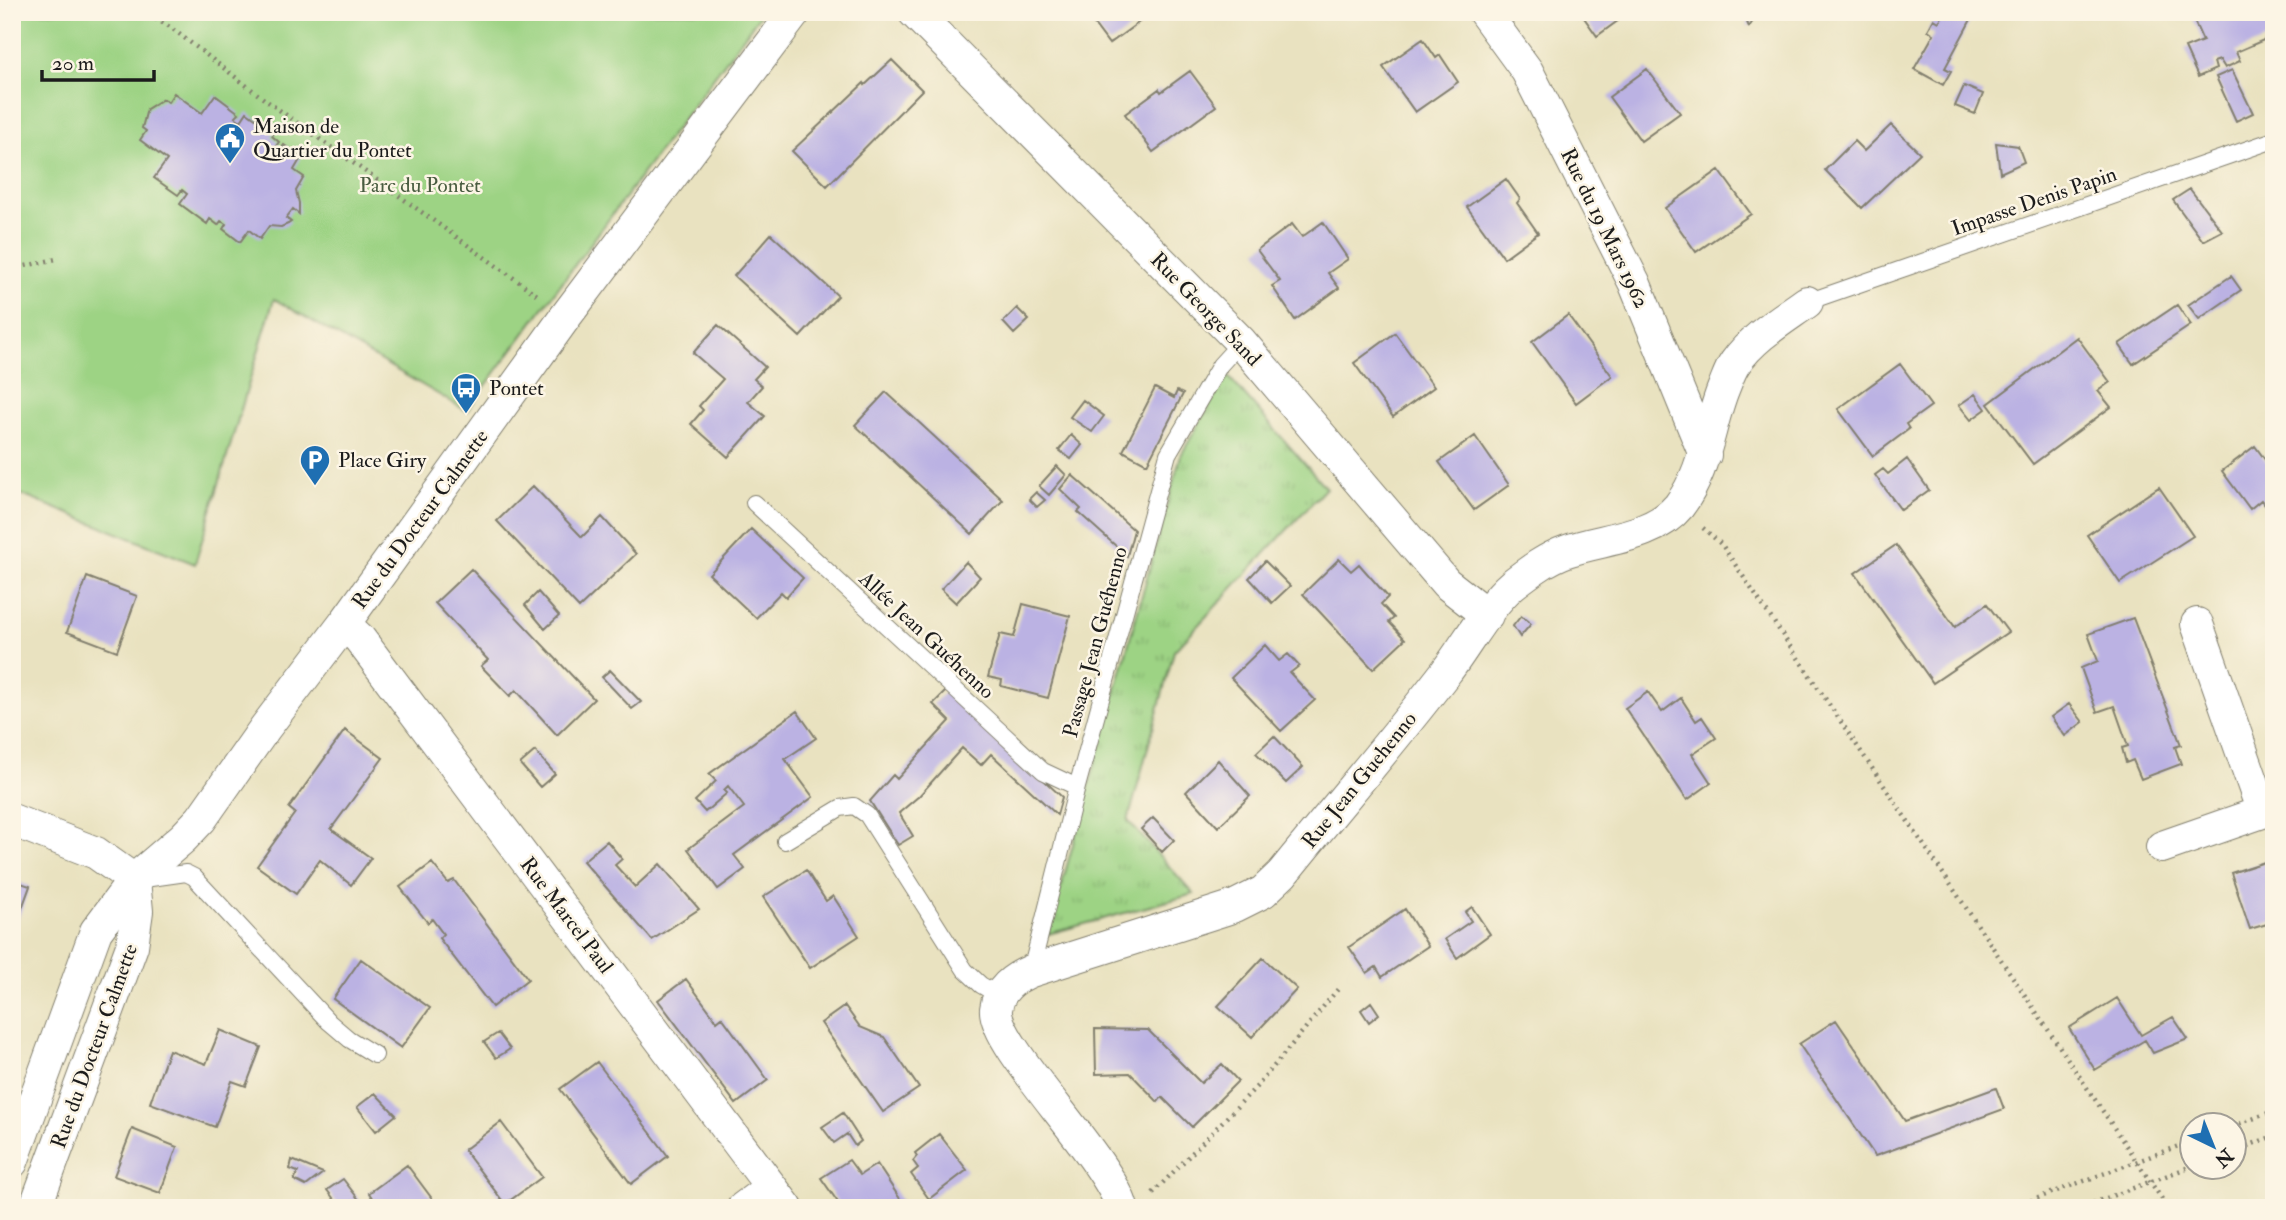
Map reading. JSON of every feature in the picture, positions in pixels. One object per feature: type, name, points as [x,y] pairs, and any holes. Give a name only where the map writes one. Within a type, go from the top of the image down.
[{"type":"street","name":"Rue du Docteur Calmette","points":[[12,1162],[96,930],[134,880],[201,819],[566,316],[795,12]]},
{"type":"street","name":"Rue George Sand","points":[[914,12],[1241,342],[1446,583],[1487,615]]},
{"type":"street","name":"Rue du 19 Mars 1962","points":[[1484,12],[1527,71],[1634,282],[1704,454]]},
{"type":"street","name":"Rue Jean Guehenno","points":[[1000,996],[1010,983],[1031,971],[1234,906],[1263,892],[1282,874],[1438,682],[1510,586],[1539,564],[1567,551],[1634,533],[1662,520],[1678,506],[1696,476],[1716,406],[1733,365],[1757,338],[1807,302]]},
{"type":"street","name":"Rue Marcel Paul","points":[[344,624],[371,654],[779,1197]]},
{"type":"street","points":[[2162,847],[2268,810],[2197,624]]},
{"type":"street","points":[[12,820],[96,853],[134,880]]},
{"type":"street","name":"Rue du Docteur Calmette","points":[[35,1208],[132,946],[137,911],[134,880]]},
{"type":"street","points":[[1000,996],[996,1011],[999,1025],[1014,1049],[1100,1164],[1118,1194],[1134,1204]]},
{"type":"street","points":[[743,1208],[779,1197]]},
{"type":"lane","name":"Impasse Denis Papin","points":[[1807,302],[2274,140]]},
{"type":"lane","name":"Passage Jean Guéhenno","points":[[1031,971],[1077,787],[1168,454],[1220,365],[1241,342]]},
{"type":"lane","name":"Allée Jean Guéhenno","points":[[754,503],[1043,771],[1077,787]]},
{"type":"lane","points":[[785,841],[840,808],[853,806],[867,815],[965,970],[981,985],[1000,996]]},
{"type":"lane","points":[[134,880],[186,873],[194,877],[329,1022],[349,1039],[375,1055]]},
{"type":"path","points":[[143,12],[170,27],[264,99],[566,316]]},
{"type":"path","points":[[12,269],[56,259]]},
{"type":"path","points":[[1678,506],[1722,545],[2168,1208]]},
{"type":"path","points":[[1134,1204],[1259,1084],[1338,989]]},
{"type":"path","points":[[2248,1120],[2274,1111]]},
{"type":"path","points":[[2248,1146],[2274,1136]]},
{"type":"path","points":[[2011,1208],[2178,1146]]},
{"type":"path","points":[[2080,1208],[2178,1171]]},
{"type":"green space","name":"Parc du Pontet","points":[[12,12],[762,12],[467,411],[274,299],[195,564],[12,491]]},
{"type":"green space","points":[[1227,375],[1326,488],[1174,651],[1128,821],[1194,894],[1048,934],[1181,455]]},
{"type":"building","points":[[1085,12],[1153,12],[1109,44]]},
{"type":"building","points":[[1580,12],[1630,12],[1597,36]]},
{"type":"building","points":[[1742,12],[1759,12],[1749,27]]},
{"type":"building","points":[[1945,12],[1975,12],[1945,68],[1951,71],[1943,85],[1914,69],[1934,34],[1928,30],[1934,19],[1939,22]]},
{"type":"building","points":[[2190,12],[2254,12],[2256,17],[2263,13],[2273,36],[2236,52],[2240,61],[2225,68],[2220,60],[2214,62],[2216,69],[2198,77],[2185,48],[2203,41]]},
{"type":"building","points":[[1423,39],[1436,58],[1440,55],[1458,82],[1415,112],[1383,67]]},
{"type":"building","points":[[892,60],[922,90],[827,186],[792,151]]},
{"type":"building","points":[[1647,69],[1680,113],[1641,141],[1609,97]]},
{"type":"building","points":[[2232,70],[2253,113],[2236,121],[2216,77]]},
{"type":"building","points":[[1190,71],[1216,106],[1153,152],[1125,114]]},
{"type":"building","points":[[1964,86],[1983,94],[1975,114],[1955,106]]},
{"type":"building","name":"Maison de Quartier du Pontet","points":[[174,93],[202,113],[215,95],[239,113],[235,117],[241,121],[247,112],[275,132],[272,136],[279,142],[276,146],[281,149],[284,145],[301,158],[294,170],[304,177],[296,191],[299,214],[293,209],[286,218],[291,222],[281,227],[269,226],[260,239],[249,230],[240,242],[223,229],[226,224],[221,221],[218,225],[210,219],[207,224],[180,204],[187,194],[182,190],[178,195],[154,178],[167,160],[140,140],[146,131],[142,128],[147,109],[163,99],[168,102]]},
{"type":"building","points":[[1891,125],[1920,153],[1862,208],[1825,170],[1854,141],[1864,151]]},
{"type":"building","points":[[1996,143],[2018,146],[2024,162],[2000,173]]},
{"type":"building","points":[[1719,170],[1751,214],[1696,252],[1665,208]]},
{"type":"building","points":[[1506,179],[1520,199],[1517,203],[1538,233],[1504,258],[1467,207]]},
{"type":"building","points":[[2190,189],[2222,231],[2203,241],[2173,200]]},
{"type":"building","points":[[1323,222],[1348,259],[1328,273],[1339,288],[1295,320],[1272,286],[1280,281],[1257,250],[1292,224],[1302,237]]},
{"type":"building","points":[[771,234],[838,296],[800,337],[734,276]]},
{"type":"building","points":[[2231,276],[2241,290],[2199,319],[2188,305]]},
{"type":"building","points":[[2177,305],[2191,325],[2133,364],[2119,344]]},
{"type":"building","points":[[1017,308],[1029,320],[1014,334],[1003,322]]},
{"type":"building","points":[[1568,315],[1612,376],[1576,403],[1532,342]]},
{"type":"building","points":[[718,325],[765,367],[754,379],[762,386],[748,402],[765,416],[728,457],[691,424],[703,410],[699,406],[723,379],[693,353]]},
{"type":"building","points":[[1395,333],[1434,387],[1393,417],[1354,363]]},
{"type":"building","points":[[2077,337],[2110,382],[2098,391],[2111,407],[2033,464],[1988,404]]},
{"type":"building","points":[[1900,364],[1931,406],[1906,424],[1909,429],[1873,456],[1838,409]]},
{"type":"building","points":[[1155,388],[1174,398],[1177,391],[1183,394],[1147,464],[1123,451]]},
{"type":"building","points":[[886,392],[1003,500],[972,534],[855,425]]},
{"type":"building","points":[[1975,394],[1986,409],[1971,420],[1959,405]]},
{"type":"building","points":[[1083,400],[1104,416],[1092,432],[1070,417]]},
{"type":"building","points":[[1071,435],[1082,445],[1071,459],[1059,450]]},
{"type":"building","points":[[1475,436],[1509,485],[1474,510],[1439,462]]},
{"type":"building","points":[[2255,446],[2269,465],[2274,461],[2274,517],[2261,500],[2250,509],[2222,471]]},
{"type":"building","points":[[1907,459],[1929,490],[1901,510],[1875,475],[1883,469],[1888,474]]},
{"type":"building","points":[[1057,466],[1066,475],[1049,495],[1039,486]]},
{"type":"building","points":[[1072,475],[1134,530],[1127,556],[1078,512],[1081,509],[1060,489]]},
{"type":"building","points":[[533,486],[582,537],[602,517],[636,554],[579,608],[497,521]]},
{"type":"building","points":[[2159,487],[2193,536],[2120,583],[2087,535]]},
{"type":"building","points":[[1036,492],[1045,500],[1037,507],[1029,499]]},
{"type":"building","points":[[751,529],[803,578],[786,597],[781,592],[756,618],[709,574]]},
{"type":"building","points":[[1896,545],[1955,627],[1987,604],[2008,632],[1933,683],[1855,573]]},
{"type":"building","points":[[1339,559],[1351,571],[1359,564],[1388,597],[1381,604],[1394,618],[1389,622],[1405,639],[1373,669],[1303,594]]},
{"type":"building","points":[[1265,561],[1290,586],[1272,603],[1249,578]]},
{"type":"building","points":[[966,562],[980,577],[956,603],[941,589]]},
{"type":"building","points":[[471,569],[594,699],[557,735],[516,690],[510,696],[481,666],[488,660],[435,603]]},
{"type":"building","points":[[87,577],[137,596],[117,651],[67,632]]},
{"type":"building","points":[[538,592],[559,616],[545,629],[525,605]]},
{"type":"building","points":[[1023,604],[1070,616],[1048,698],[1001,686],[1002,680],[988,677],[1000,634],[1014,637]]},
{"type":"building","points":[[1521,616],[1531,624],[1520,637],[1513,626]]},
{"type":"building","points":[[2133,618],[2181,745],[2175,747],[2181,764],[2141,779],[2133,760],[2126,763],[2122,748],[2128,746],[2114,706],[2097,712],[2081,668],[2098,661],[2088,634]]},
{"type":"building","points":[[1265,645],[1279,661],[1288,654],[1299,666],[1290,673],[1315,700],[1281,731],[1231,678]]},
{"type":"building","points":[[610,670],[641,702],[632,709],[602,677]]},
{"type":"building","points":[[947,690],[1062,797],[1057,815],[991,754],[981,765],[962,748],[919,796],[899,813],[913,836],[898,845],[870,801],[893,775],[897,779],[950,721],[933,704]]},
{"type":"building","points":[[1648,692],[1662,712],[1681,698],[1696,721],[1702,717],[1716,738],[1692,754],[1711,783],[1687,800],[1625,708]]},
{"type":"building","points":[[2069,704],[2083,722],[2065,736],[2051,717]]},
{"type":"building","points":[[797,711],[816,738],[785,759],[813,797],[734,855],[745,869],[718,889],[688,849],[744,807],[728,786],[724,790],[727,793],[705,812],[695,801],[716,781],[709,774]]},
{"type":"building","points":[[345,730],[383,758],[331,829],[371,858],[351,885],[320,860],[296,894],[257,866],[295,813],[289,808]]},
{"type":"building","points":[[1274,736],[1303,767],[1286,783],[1256,753]]},
{"type":"building","points":[[535,751],[555,774],[540,787],[520,764]]},
{"type":"building","points":[[1218,760],[1250,796],[1218,827],[1186,792]]},
{"type":"building","points":[[1153,818],[1174,840],[1162,852],[1141,829]]},
{"type":"building","points":[[607,841],[622,859],[615,865],[635,887],[660,864],[699,909],[652,940],[583,861]]},
{"type":"building","points":[[2274,859],[2274,922],[2250,929],[2231,873]]},
{"type":"building","points":[[432,863],[448,883],[454,880],[528,979],[492,1007],[439,938],[443,934],[432,919],[428,923],[400,887]]},
{"type":"building","points":[[806,870],[826,901],[833,896],[859,936],[810,968],[763,897]]},
{"type":"building","points":[[12,880],[30,886],[13,933],[12,933]]},
{"type":"building","points":[[1472,907],[1490,934],[1457,958],[1445,939],[1471,921],[1465,912]]},
{"type":"building","points":[[1405,909],[1428,946],[1382,977],[1376,967],[1367,973],[1349,947]]},
{"type":"building","points":[[1263,958],[1297,989],[1252,1037],[1218,1006]]},
{"type":"building","points":[[361,959],[430,1008],[401,1048],[333,999]]},
{"type":"building","points":[[686,979],[717,1021],[722,1017],[768,1080],[736,1104],[658,1000]]},
{"type":"building","points":[[2117,998],[2141,1035],[2173,1017],[2188,1039],[2153,1053],[2145,1040],[2095,1070],[2069,1028]]},
{"type":"building","points":[[1371,1002],[1379,1014],[1369,1022],[1361,1010]]},
{"type":"building","points":[[845,1006],[860,1027],[884,1037],[919,1088],[883,1112],[821,1023]]},
{"type":"building","points":[[1836,1020],[1905,1121],[1996,1088],[2004,1109],[1875,1156],[1799,1044]]},
{"type":"building","points":[[1095,1029],[1148,1030],[1201,1083],[1222,1064],[1238,1081],[1192,1127],[1162,1097],[1158,1102],[1130,1073],[1096,1074]]},
{"type":"building","points":[[220,1030],[261,1047],[246,1086],[232,1081],[215,1127],[150,1103],[169,1050],[206,1064]]},
{"type":"building","points":[[498,1033],[510,1049],[496,1058],[484,1042]]},
{"type":"building","points":[[597,1062],[668,1156],[631,1184],[560,1089]]},
{"type":"building","points":[[375,1093],[396,1115],[376,1131],[357,1107]]},
{"type":"building","points":[[843,1113],[861,1141],[855,1146],[847,1134],[834,1143],[822,1127]]},
{"type":"building","points":[[501,1122],[542,1177],[505,1204],[464,1150]]},
{"type":"building","points":[[132,1129],[177,1147],[160,1193],[114,1176]]},
{"type":"building","points":[[939,1134],[967,1170],[929,1199],[911,1174],[918,1168],[913,1161],[917,1156],[915,1153]]},
{"type":"building","points":[[292,1160],[323,1173],[306,1186],[294,1180],[298,1172],[290,1169]]},
{"type":"building","points":[[849,1160],[860,1175],[877,1164],[906,1208],[842,1208],[821,1178]]},
{"type":"building","points":[[407,1165],[439,1208],[379,1208],[369,1193]]},
{"type":"building","points":[[343,1179],[363,1205],[360,1208],[341,1208],[327,1190]]},
{"type":"place","name":"Maison de Quartier du Pontet","points":[[230,165]]},
{"type":"place","name":"Pontet","points":[[466,415]]},
{"type":"place","name":"Place Giry","points":[[315,487]]}]
